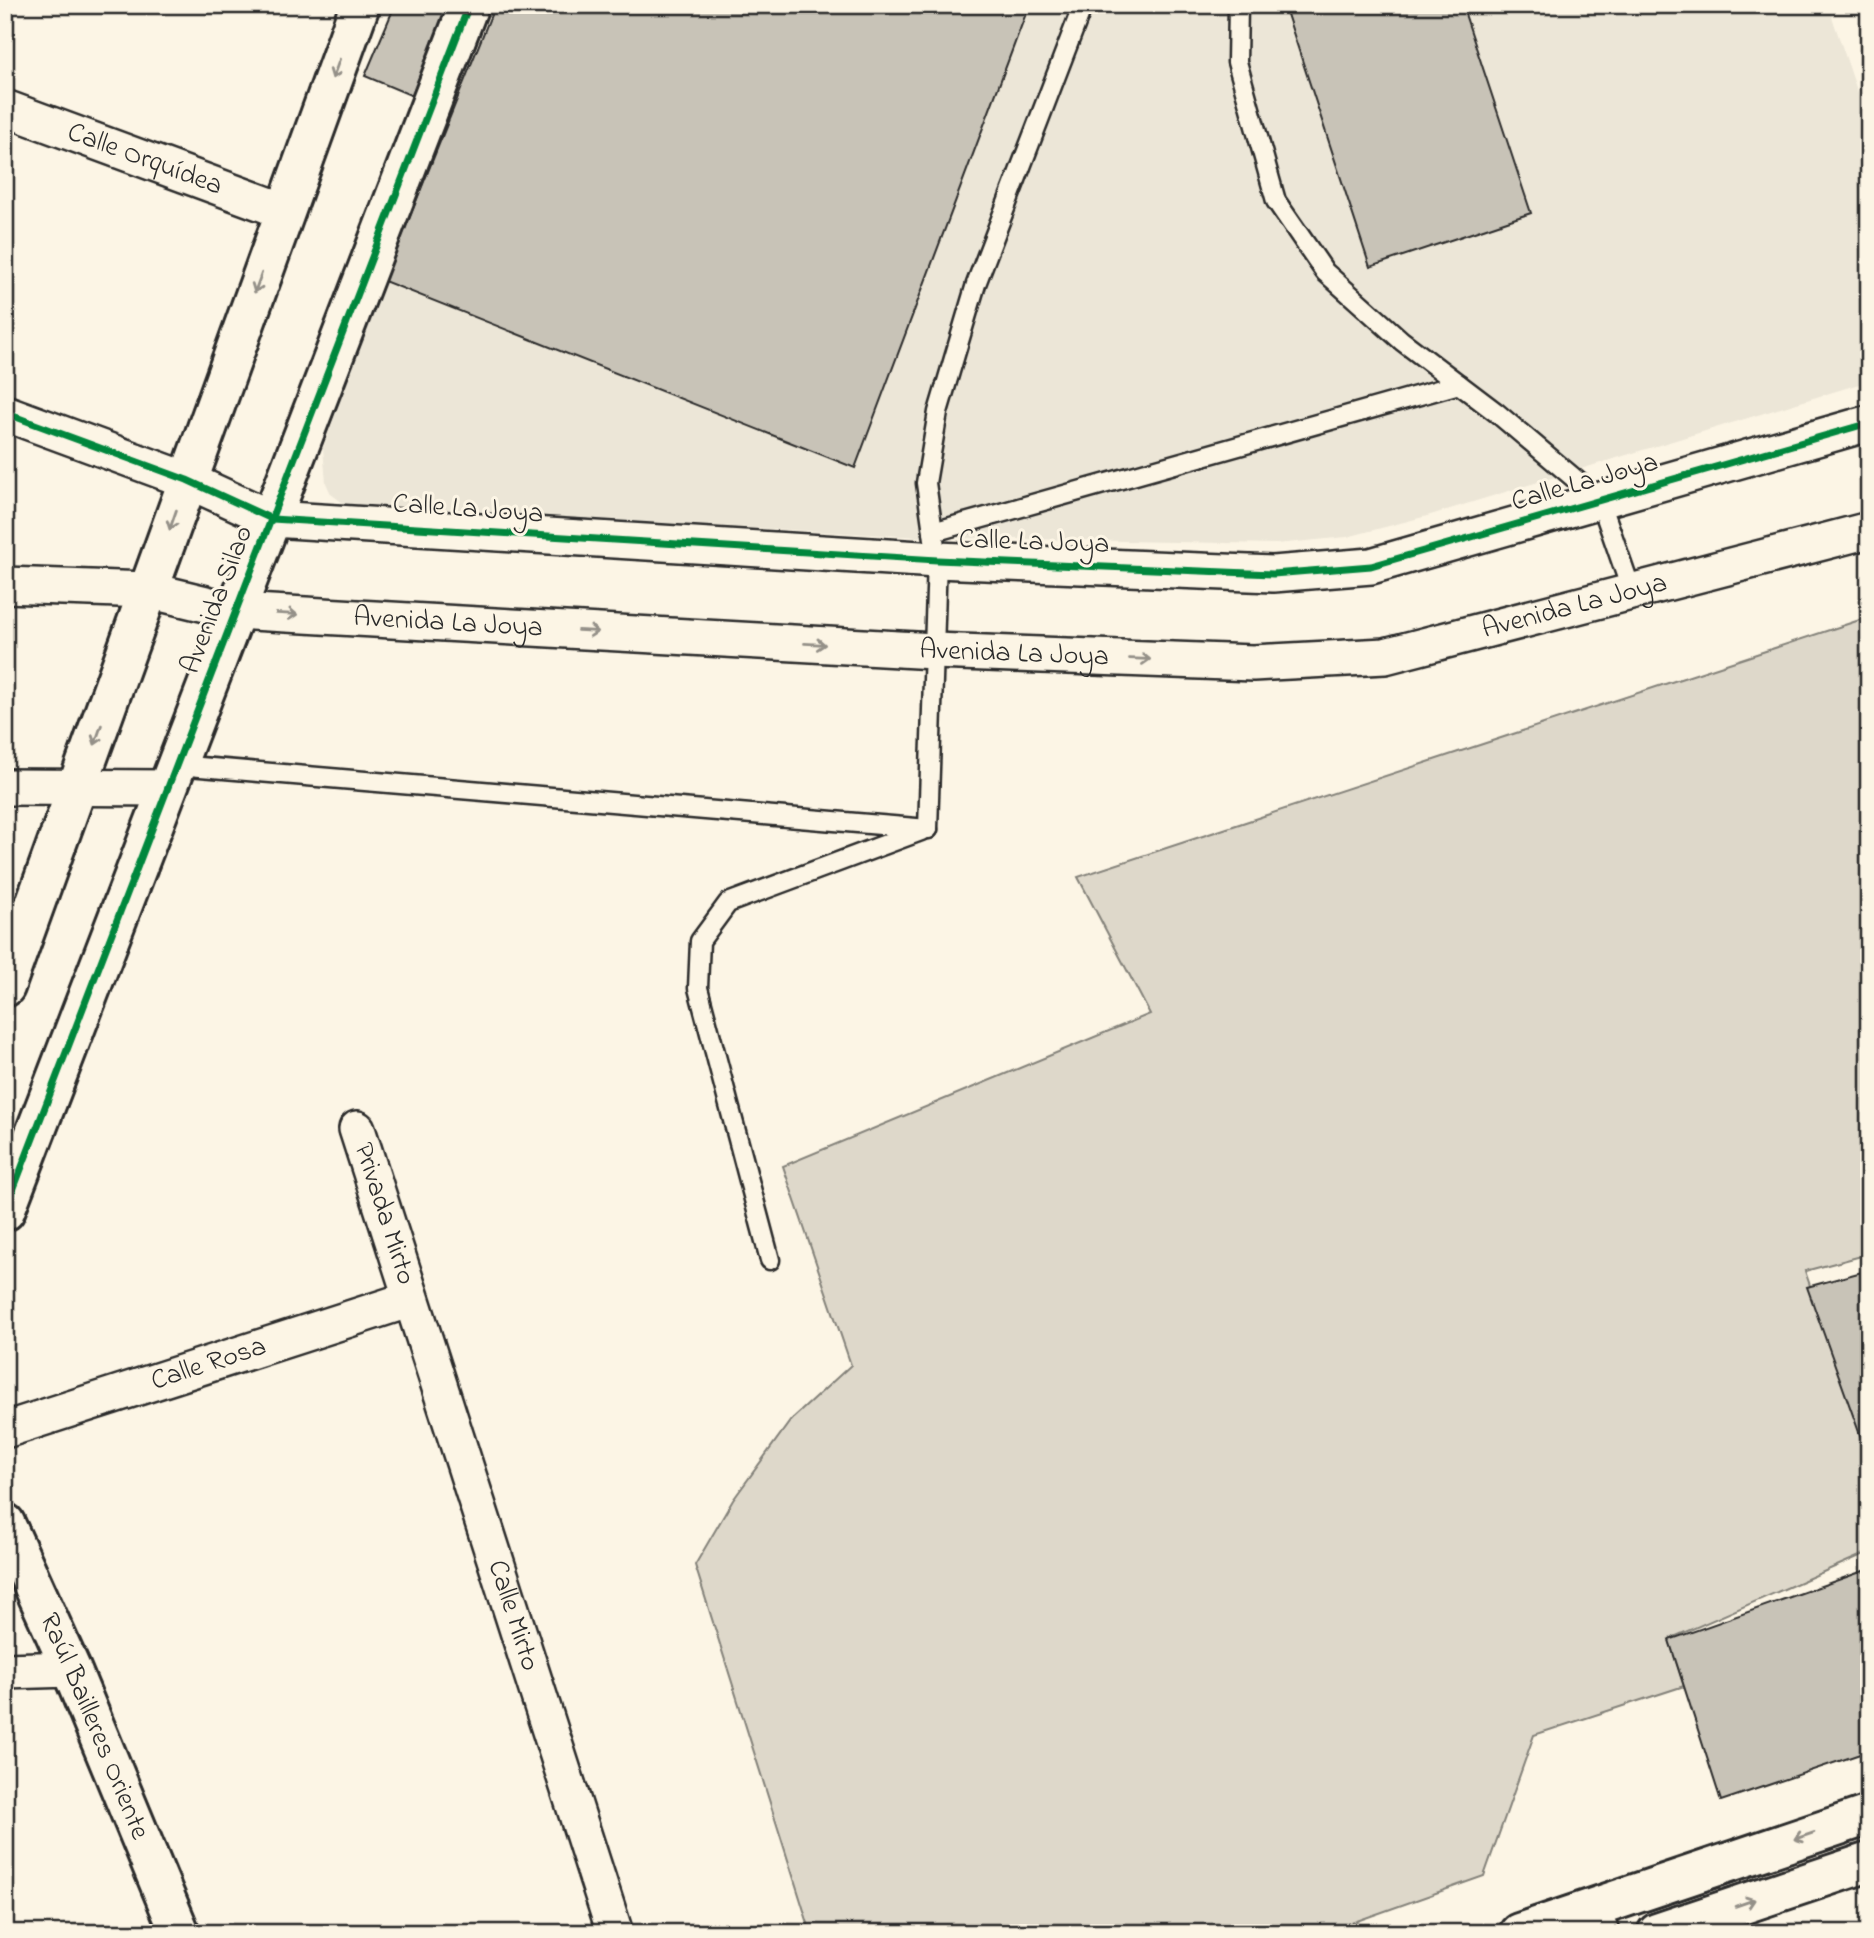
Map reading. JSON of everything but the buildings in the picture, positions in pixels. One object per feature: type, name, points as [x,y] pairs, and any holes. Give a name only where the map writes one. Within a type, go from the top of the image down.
[{"type":"street","points":[[5,987],[80,788],[187,480],[360,5]]},
{"type":"street","name":"Avenida Silao","points":[[5,1211],[469,5]]},
{"type":"street","name":"Calle Orquídea","points":[[5,108],[284,211]]},
{"type":"street","name":"Calle La Joya","points":[[5,414],[187,480],[272,519],[935,546],[1273,574],[1371,566],[1869,423]]},
{"type":"street","name":"Avenida La Joya","points":[[5,585],[148,590],[235,611],[934,651],[1253,663],[1385,656],[1869,530]]},
{"type":"street","points":[[5,787],[80,788],[173,777]]},
{"type":"street","name":"Privada Mirto","points":[[357,1129],[411,1299]]},
{"type":"street","name":"Calle Rosa","points":[[5,1430],[411,1299]]},
{"type":"street","name":"Calle Mirto","points":[[411,1299],[615,1933]]},
{"type":"street","name":"Raúl Bailleres Oriente","points":[[5,1522],[71,1669],[180,1933]]},
{"type":"street","points":[[5,1671],[71,1669]]},
{"type":"street","points":[[1519,1933],[1596,1920],[1869,1815]]},
{"type":"street","points":[[1657,1933],[1869,1862]]},
{"type":"lane","points":[[928,829],[935,546],[926,483],[938,412],[976,284],[1083,5]]},
{"type":"lane","points":[[1238,5],[1237,62],[1276,201],[1325,272],[1402,341],[1459,384],[1600,500],[1632,592]]},
{"type":"lane","points":[[935,546],[1459,384]]},
{"type":"lane","points":[[173,777],[928,829]]},
{"type":"lane","points":[[770,1260],[698,988],[700,941],[727,903],[928,829]]},
{"type":"shaded area","points":[[495,5],[1828,5],[1869,126],[1869,381],[1427,516],[1347,537],[1276,544],[918,537],[347,506],[331,494],[326,483],[323,448],[384,281]]},
{"type":"shaded area","points":[[1869,617],[1869,1254],[1805,1271],[1869,1457],[1869,1552],[1669,1639],[1684,1686],[1534,1735],[1484,1876],[1323,1933],[811,1933],[695,1565],[733,1500],[791,1420],[851,1365],[783,1166],[1150,1014],[1078,877]]},
{"type":"cycle path","points":[[5,1211],[469,5]]},
{"type":"cycle path","points":[[5,413],[187,480],[272,519],[937,560],[1273,574],[1371,566],[1869,423]]}]
